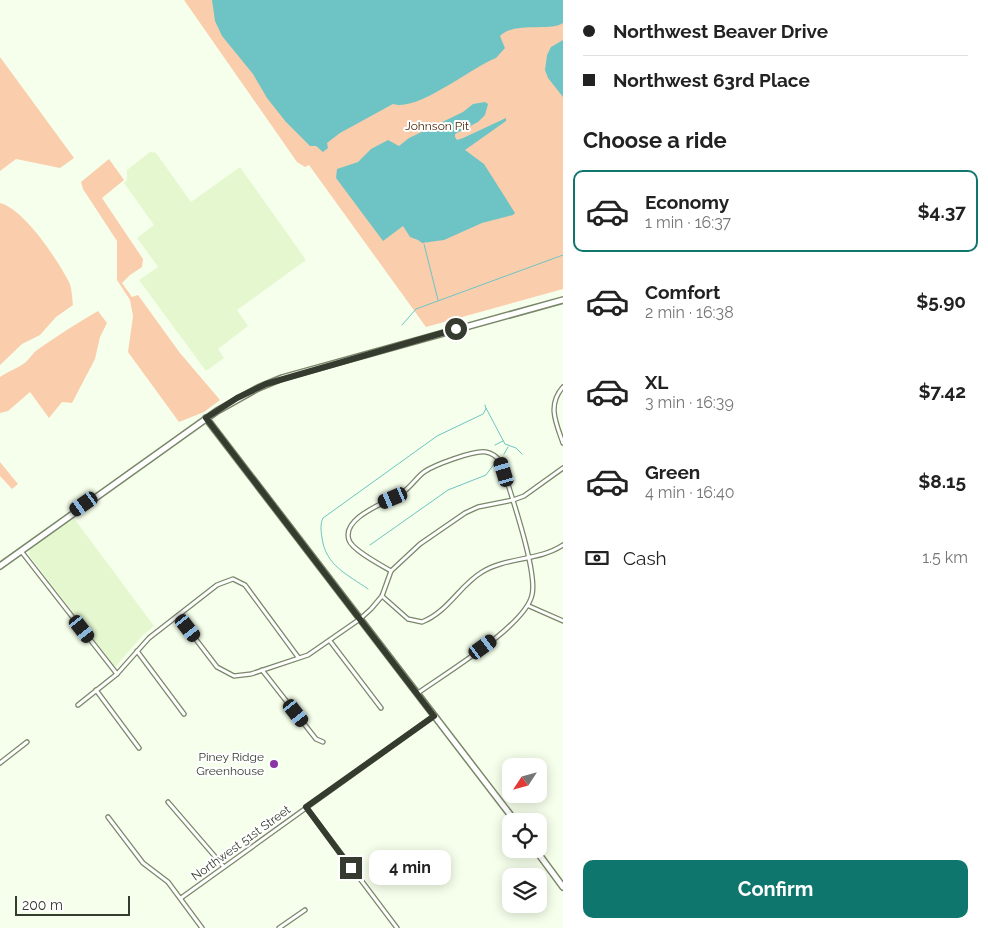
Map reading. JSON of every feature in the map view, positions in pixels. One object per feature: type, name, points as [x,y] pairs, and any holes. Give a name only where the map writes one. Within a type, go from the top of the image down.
[{"type":"main road","points":[[0,566],[206,418],[237,398],[282,378],[563,300]]},
{"type":"main road","points":[[206,418],[509,813]]},
{"type":"main road","points":[[542,858],[563,887]]},
{"type":"street","points":[[563,387],[554,401],[553,409],[563,443]]},
{"type":"street","points":[[391,571],[351,544],[348,533],[351,524],[379,504],[404,492],[430,468],[477,453],[486,452],[501,462],[534,582],[529,606],[512,626],[418,693]]},
{"type":"street","points":[[178,616],[222,671],[234,676],[242,676],[262,670],[314,651],[360,619],[382,596],[391,571],[414,549],[465,514],[478,507],[513,500],[532,490],[563,468]]},
{"type":"street","points":[[382,596],[408,619],[422,622],[453,601],[480,573],[493,566],[553,550],[563,545]]},
{"type":"street","points":[[21,550],[117,674]]},
{"type":"street","points":[[78,705],[117,674],[149,638],[217,585],[233,579],[239,580],[245,585],[298,657]]},
{"type":"street","points":[[529,606],[563,621]]},
{"type":"street","points":[[330,641],[381,708]]},
{"type":"street","points":[[137,651],[184,714]]},
{"type":"street","points":[[262,670],[316,739],[323,742]]},
{"type":"street","points":[[96,690],[140,748]]},
{"type":"street","name":"Northwest 51st Street","points":[[181,898],[434,716]]},
{"type":"street","points":[[0,763],[27,742]]},
{"type":"street","points":[[168,802],[224,866]]},
{"type":"street","points":[[306,807],[397,928]]},
{"type":"street","points":[[108,817],[143,863],[168,882],[202,928]]},
{"type":"street","points":[[279,928],[305,910]]},
{"type":"shaded area","points":[[150,152],[156,153],[191,202],[240,167],[306,260],[237,310],[248,326],[218,349],[224,358],[206,371],[139,280],[158,267],[137,238],[154,225],[124,183],[127,180],[127,170]]},
{"type":"shaded area","points":[[73,517],[154,626],[142,636],[115,667],[29,555],[30,548]]},
{"type":"green space","name":"Johnson Pit","points":[[184,0],[563,0],[563,289],[426,327],[309,165],[305,167],[297,162]]},
{"type":"green space","points":[[0,57],[74,158],[60,168],[16,159],[0,171]]},
{"type":"green space","points":[[109,159],[124,180],[102,198],[143,259],[142,267],[122,283],[132,297],[138,295],[180,353],[220,400],[204,412],[179,422],[128,352],[133,316],[130,300],[117,280],[117,241],[83,189],[81,182]]},
{"type":"green space","points":[[0,203],[19,215],[48,248],[69,282],[73,305],[56,317],[40,335],[22,344],[0,365]]},
{"type":"green space","points":[[98,311],[107,323],[100,337],[95,359],[72,403],[62,402],[49,418],[30,392],[8,411],[0,413],[0,377],[26,362],[37,350]]},
{"type":"green space","points":[[0,462],[18,484],[12,489],[0,476]]},
{"type":"water","points":[[212,0],[563,0],[563,23],[557,26],[514,29],[506,32],[500,36],[505,48],[496,58],[430,96],[404,105],[393,104],[340,133],[327,143],[328,148],[323,152],[316,146],[310,146],[286,122],[267,98],[253,74],[222,36],[215,21]]},
{"type":"water","points":[[563,40],[563,97],[548,78],[545,70],[547,55],[551,47]]},
{"type":"water","points":[[485,102],[488,104],[485,115],[478,122],[455,134],[455,137],[457,140],[463,138],[506,118],[506,121],[465,150],[484,164],[515,213],[482,223],[444,240],[422,243],[410,237],[403,226],[383,241],[336,178],[337,169],[358,162],[371,149],[388,140],[399,146],[409,138],[463,112],[473,104]]},
{"type":"waterway","points":[[424,244],[438,300]]},
{"type":"waterway","points":[[402,325],[416,309],[563,255]]},
{"type":"waterway","points":[[368,589],[345,574],[328,556],[324,548],[322,535],[321,525],[323,518],[437,436],[483,414],[486,409],[485,405]]},
{"type":"waterway","points":[[486,408],[505,444],[516,448],[522,454]]},
{"type":"waterway","points":[[495,445],[503,441]]},
{"type":"waterway","points":[[504,454],[508,447]]},
{"type":"waterway","points":[[370,545],[448,490],[486,475],[494,464]]},
{"type":"place","name":"Piney Ridge Greenhouse","points":[[274,764]]},
{"type":"route","points":[[351,868],[306,807],[434,716],[206,418],[237,398],[282,378],[456,329]]}]
